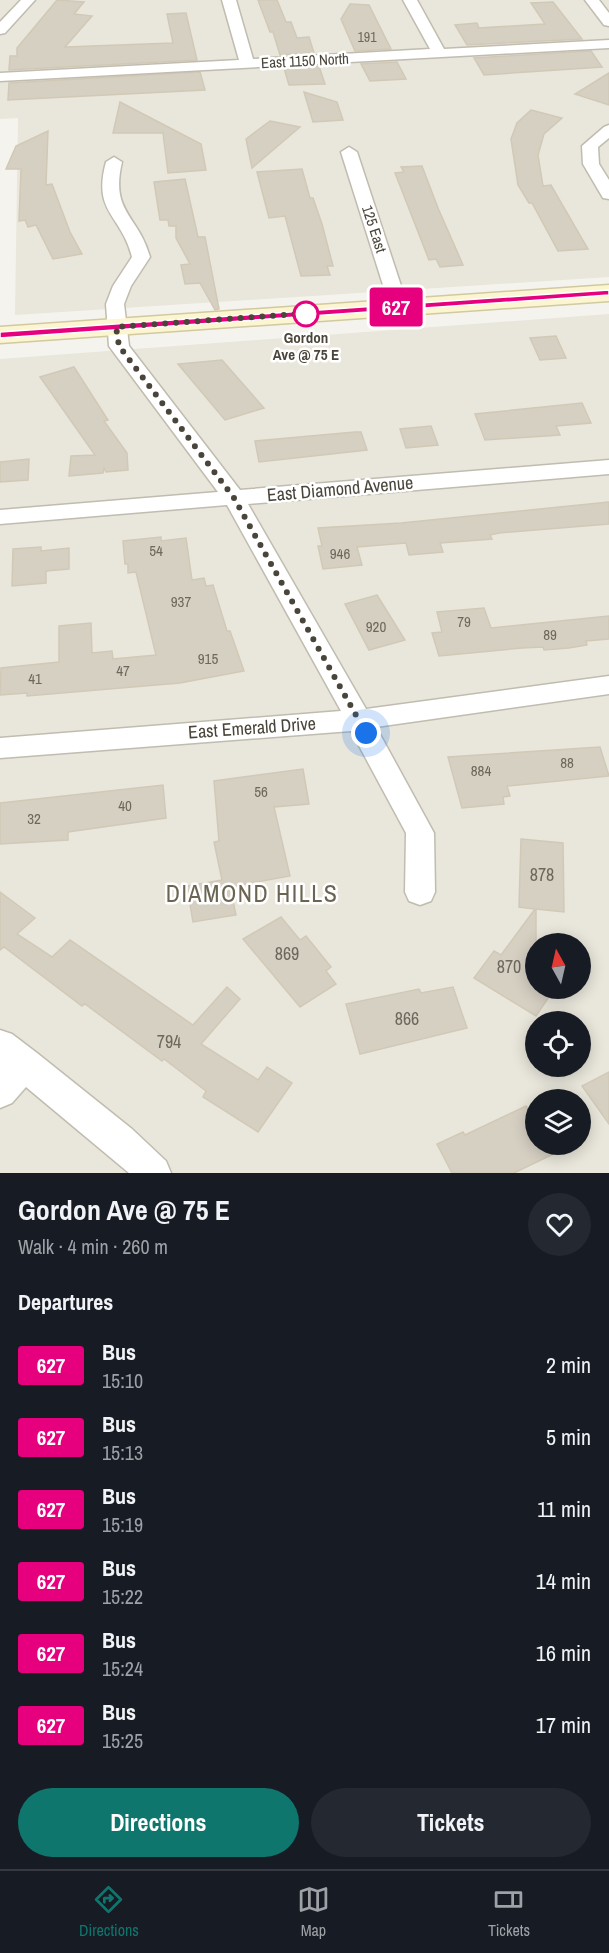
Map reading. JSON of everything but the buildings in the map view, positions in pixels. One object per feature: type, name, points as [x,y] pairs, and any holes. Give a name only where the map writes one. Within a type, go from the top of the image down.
[{"type":"main road","points":[[0,335],[609,293]]},
{"type":"street","points":[[0,30],[28,0]]},
{"type":"street","points":[[230,0],[247,64]]},
{"type":"street","points":[[410,0],[439,53]]},
{"type":"street","points":[[592,0],[609,22]]},
{"type":"street","name":"East 1150 North","points":[[0,77],[609,44]]},
{"type":"street","points":[[609,130],[590,146],[591,164],[609,194]]},
{"type":"street","name":"125 East","points":[[349,152],[399,307]]},
{"type":"street","points":[[114,162],[107,182],[114,213],[138,241],[141,257],[122,286],[115,304],[119,346],[234,498],[358,720],[420,833],[420,892]]},
{"type":"street","name":"East Diamond Avenue","points":[[0,517],[609,467]]},
{"type":"street","name":"East Emerald Drive","points":[[0,748],[358,720],[609,686]]},
{"type":"street","points":[[0,1092],[13,1054],[120,1141],[154,1173]]},
{"type":"shaded area","points":[[0,0],[609,0],[609,277],[15,315],[18,118],[0,119]]},
{"type":"shaded area","points":[[609,314],[609,1173],[0,1173],[0,359]]},
{"type":"bus line","name":"627","points":[[0,335],[609,293]]},
{"type":"place","name":"Gordon Ave @ 75 E","points":[[306,314]]},
{"type":"district","name":"DIAMOND HILLS","points":[[252,894]]},
{"type":"route","points":[[306,314],[311,313],[116,327],[119,346],[234,498],[366,733]]}]
